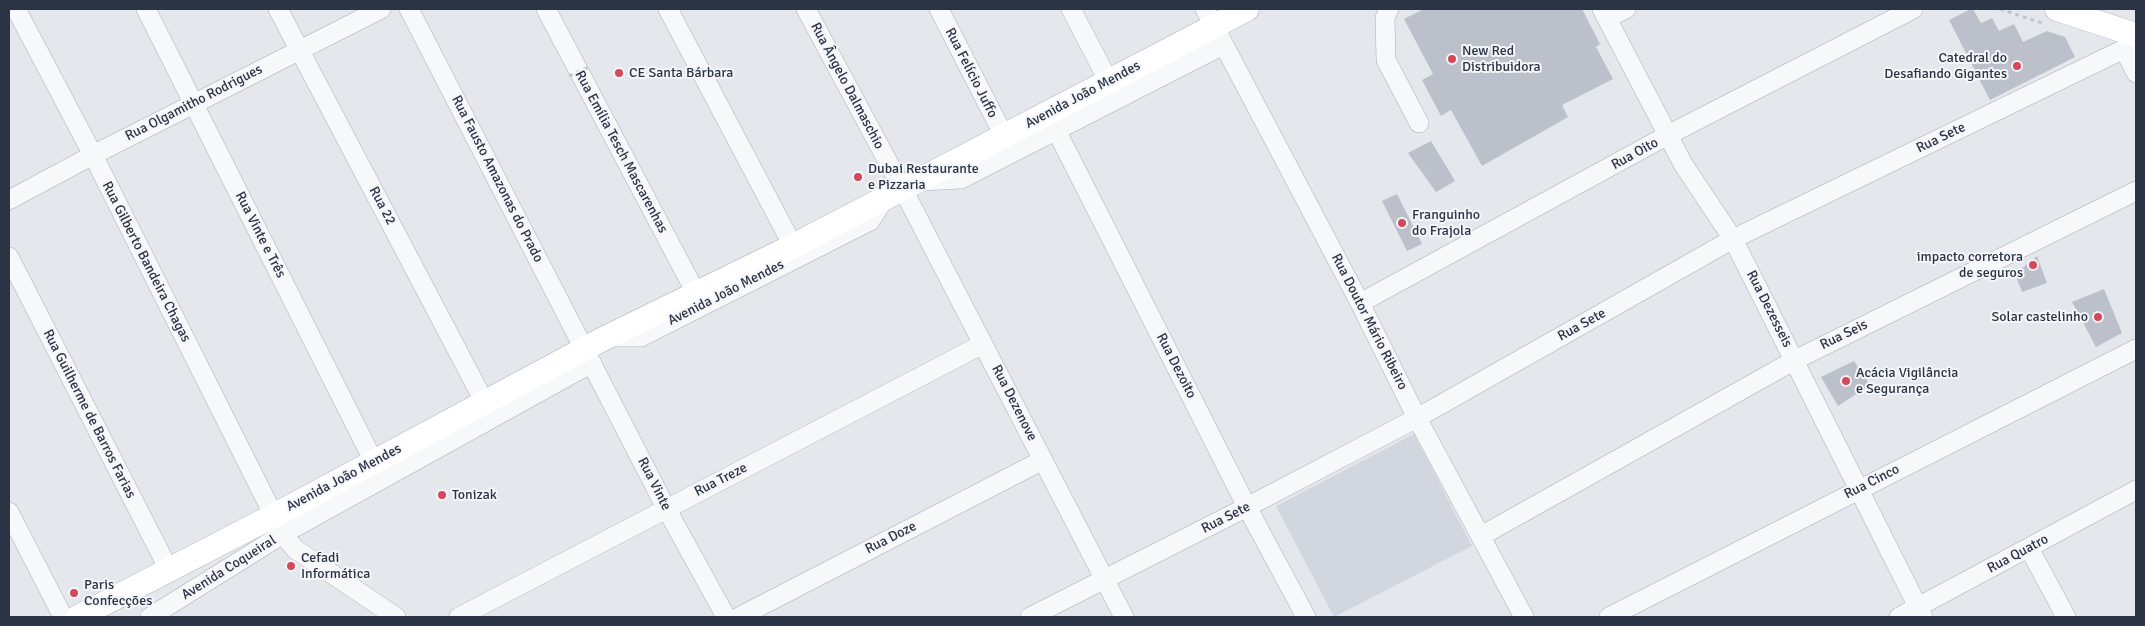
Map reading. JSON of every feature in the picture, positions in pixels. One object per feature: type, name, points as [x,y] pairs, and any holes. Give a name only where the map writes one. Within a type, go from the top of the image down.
[{"type":"main road","name":"Avenida João Mendes","points":[[78,617],[169,570],[278,525],[374,462],[485,403],[588,356],[608,337],[697,295],[1004,136],[1052,122],[1108,82],[1247,9]]},
{"type":"main road","points":[[2057,9],[2132,41]]},
{"type":"street","name":"Rua Gilberto Bandeira Chagas","points":[[16,9],[93,155],[278,525],[295,549],[396,617]]},
{"type":"street","name":"Rua Vinte e Três","points":[[146,9],[374,462]]},
{"type":"street","name":"Rua 22","points":[[278,9],[485,403]]},
{"type":"street","name":"Rua Olgamitho Rodrigues","points":[[9,200],[299,49],[381,9]]},
{"type":"street","name":"Rua Fausto Amazonas do Prado","points":[[409,9],[588,356]]},
{"type":"street","name":"Rua Emília Tesch Mascarenhas","points":[[546,9],[697,295]]},
{"type":"street","points":[[668,9],[793,246]]},
{"type":"street","name":"Rua Ângelo Dalmaschio","points":[[806,9],[902,190]]},
{"type":"street","name":"Rua Felício Juffo","points":[[939,9],[1004,136]]},
{"type":"street","points":[[1071,9],[1108,82]]},
{"type":"street","points":[[1388,9],[1385,18],[1386,60],[1419,123]]},
{"type":"street","points":[[1604,13],[1626,9]]},
{"type":"street","name":"Rua Oito","points":[[1360,303],[1668,135],[1913,9]]},
{"type":"street","name":"Rua Dezesseis","points":[[1604,13],[1683,164],[1733,239],[1920,612]]},
{"type":"street","name":"Avenida João Mendes","points":[[608,337],[640,337],[870,221],[902,190],[961,179],[1052,122],[1214,27]]},
{"type":"street","name":"Rua Doutor Mário Ribeiro","points":[[1214,27],[1524,617]]},
{"type":"street","points":[[2132,41],[2136,73]]},
{"type":"street","name":"Rua Sete","points":[[1030,617],[1418,418],[1733,239],[2132,41]]},
{"type":"street","name":"Rua Dezoito","points":[[1052,122],[1247,507],[1306,617]]},
{"type":"street","name":"Rua Dezenove","points":[[902,190],[1124,617]]},
{"type":"street","name":"Rua Seis","points":[[1481,536],[1795,360],[2136,191]]},
{"type":"street","name":"Rua Guilherme de Barros Farias","points":[[9,257],[169,570]]},
{"type":"street","name":"Rua Treze","points":[[459,617],[983,344]]},
{"type":"street","name":"Rua Cinco","points":[[1608,617],[2136,349]]},
{"type":"street","name":"Rua Vinte","points":[[588,356],[666,508],[726,617]]},
{"type":"street","name":"Avenida João Mendes","points":[[278,525],[588,356]]},
{"type":"street","name":"Rua Doze","points":[[739,617],[1043,460]]},
{"type":"street","name":"Rua Quatro","points":[[1899,617],[1920,612],[2030,548],[2136,490]]},
{"type":"street","points":[[9,512],[63,617]]},
{"type":"street","name":"Avenida Coqueiral","points":[[150,617],[278,525]]},
{"type":"street","points":[[2030,548],[2066,617]]},
{"type":"path","points":[[569,76],[589,66]]},
{"type":"shaded area","points":[[1414,434],[1472,546],[1334,617],[1276,506]]},
{"type":"building","points":[[1424,9],[1582,9],[1600,44],[1596,47],[1613,79],[1562,105],[1568,117],[1482,166],[1451,110],[1441,116],[1422,80],[1433,74],[1404,19]]},
{"type":"building","points":[[1973,9],[1981,23],[1992,18],[1999,31],[2014,24],[2023,42],[2047,31],[2065,37],[2075,57],[1990,100],[1949,20]]},
{"type":"building","points":[[1431,141],[1455,181],[1436,192],[1408,153]]},
{"type":"building","name":"Franguinho do Frajola","points":[[1397,194],[1422,244],[1407,251],[1382,201]]},
{"type":"building","name":"impacto corretora de seguros","points":[[2037,256],[2047,283],[2022,292],[2015,274]]},
{"type":"building","name":"Solar castelinho","points":[[2104,289],[2122,333],[2096,347],[2072,302]]},
{"type":"building","name":"Acácia Vigilância e Segurança","points":[[1854,361],[1870,385],[1838,406],[1821,377]]},
{"type":"place","name":"New Red Distribuidora","points":[[1452,59]]},
{"type":"place","name":"Catedral do Desafiando Gigantes","points":[[2017,66]]},
{"type":"place","name":"CE Santa Bárbara","points":[[619,73]]},
{"type":"place","name":"Dubai Restaurante e Pizzaria","points":[[858,177]]},
{"type":"place","name":"Franguinho do Frajola","points":[[1402,223]]},
{"type":"place","name":"impacto corretora de seguros","points":[[2033,265]]},
{"type":"place","name":"Solar castelinho","points":[[2098,317]]},
{"type":"place","name":"Acácia Vigilância e Segurança","points":[[1846,381]]},
{"type":"place","name":"Tonizak","points":[[442,495]]},
{"type":"place","name":"Cefadi Informática","points":[[291,566]]},
{"type":"place","name":"Paris Confecções","points":[[74,593]]}]
